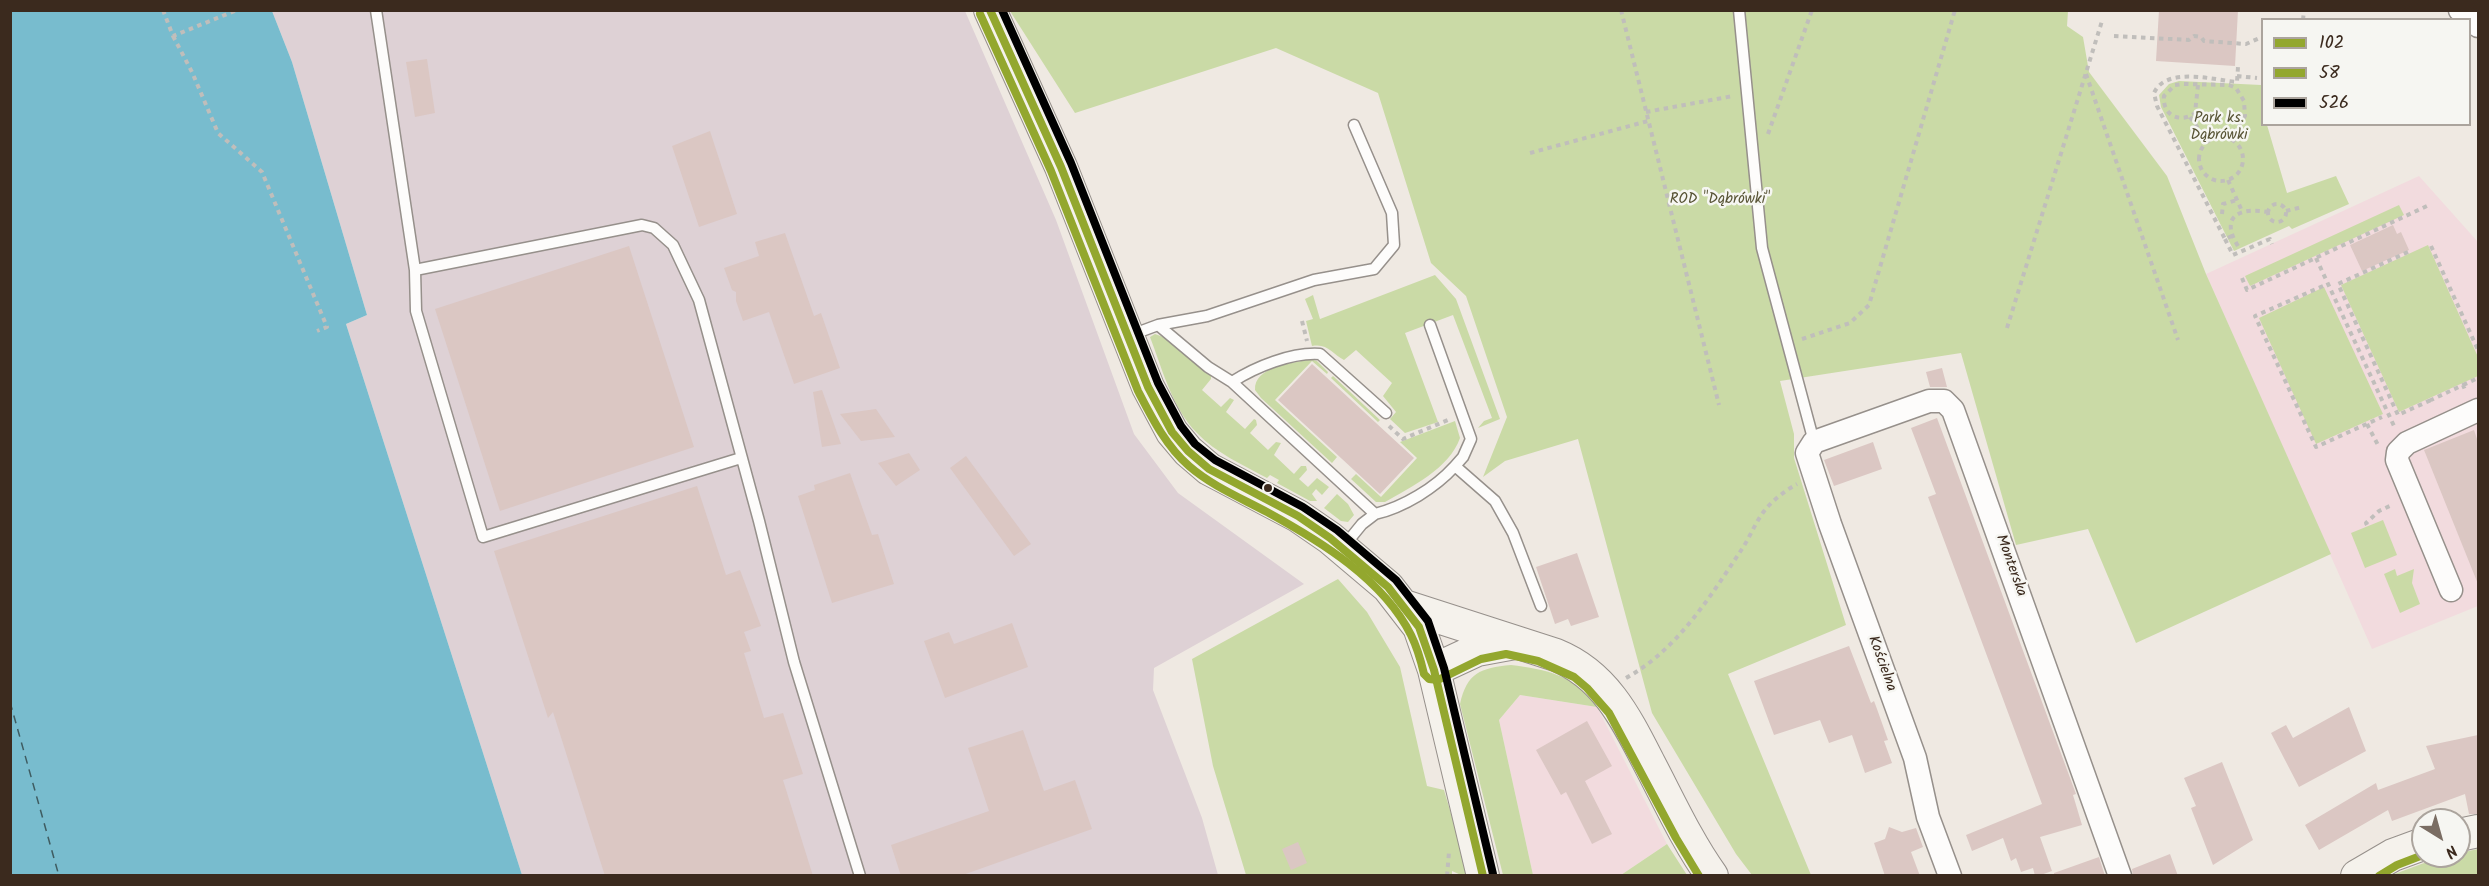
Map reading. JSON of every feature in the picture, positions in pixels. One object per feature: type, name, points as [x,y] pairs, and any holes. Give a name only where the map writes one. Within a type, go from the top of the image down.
[{"type":"street","points":[[990,10],[1061,167],[1158,408],[1172,432],[1188,451],[1209,469],[1298,516],[1342,548],[1380,579],[1419,627],[1434,670],[1483,876]]},
{"type":"street","name":"Monterska","points":[[1812,456],[1929,401],[1944,401],[1953,410],[2120,876]]},
{"type":"street","points":[[2451,590],[2397,460],[2398,452],[2407,443],[2478,410]]},
{"type":"street","name":"Kościelna","points":[[1812,456],[1915,758],[1928,817],[1950,876]]},
{"type":"street","points":[[1404,606],[1556,655],[1576,665],[1610,695],[1625,716],[1684,829],[1712,876]]},
{"type":"street","points":[[1434,670],[1485,647],[1521,644]]},
{"type":"street","points":[[2357,876],[2393,855],[2411,848]]},
{"type":"lane","points":[[376,10],[415,270],[416,311],[483,537],[741,458]]},
{"type":"lane","points":[[1739,10],[1762,248],[1788,344],[1812,456]]},
{"type":"lane","points":[[1128,336],[1158,325],[1207,316],[1314,280],[1374,269],[1394,245],[1392,213],[1354,125]]},
{"type":"lane","points":[[415,270],[642,225],[654,228],[673,245],[699,300],[759,521],[794,662],[860,876]]},
{"type":"lane","points":[[1158,325],[1208,367],[1232,382],[1375,514]]},
{"type":"lane","points":[[1342,548],[1362,524],[1375,514],[1391,510],[1440,481],[1463,457],[1471,439],[1430,325]]},
{"type":"lane","points":[[1232,382],[1254,368],[1310,353],[1320,354],[1386,413]]},
{"type":"lane","points":[[1455,466],[1495,501],[1513,533],[1541,606]]},
{"type":"path","points":[[163,10],[218,133],[262,172],[327,327],[317,331]]},
{"type":"path","points":[[173,36],[237,10]]},
{"type":"path","points":[[1621,10],[1719,405]]},
{"type":"path","points":[[1754,172],[1812,10]]},
{"type":"path","points":[[1788,344],[1850,322],[1869,305],[1955,10]]},
{"type":"path","points":[[2007,328],[2102,21]]},
{"type":"path","points":[[2114,36],[2189,40],[2194,36],[2201,37],[2204,41],[2246,44],[2261,37]]},
{"type":"path","points":[[2236,88],[2238,67]]},
{"type":"path","points":[[2086,73],[2178,340]]},
{"type":"path","points":[[2237,76],[2257,78]]},
{"type":"path","points":[[2237,82],[2179,77],[2166,80],[2154,93],[2157,106],[2233,255],[2270,238],[2272,244]]},
{"type":"path","points":[[2198,85],[2196,108],[2190,117],[2184,119],[2172,117],[2165,107],[2164,96],[2175,86],[2198,85],[2229,85],[2236,88],[2244,101],[2245,116],[2230,140]]},
{"type":"path","points":[[1646,112],[1746,94]]},
{"type":"path","points":[[2190,117],[2208,142]]},
{"type":"path","points":[[1530,153],[1648,121]]},
{"type":"path","points":[[2221,137],[2238,146],[2243,159],[2239,172],[2228,180],[2214,180],[2203,172],[2200,166],[2200,153],[2208,142],[2221,137]]},
{"type":"path","points":[[2228,180],[2242,211]]},
{"type":"path","points":[[2222,214],[2223,204],[2237,200]]},
{"type":"path","points":[[2277,204],[2281,204],[2286,211],[2284,219],[2275,222],[2268,212],[2273,205],[2277,204]]},
{"type":"path","points":[[2242,278],[2247,290],[2427,206]]},
{"type":"path","points":[[2286,211],[2302,207]]},
{"type":"path","points":[[2238,246],[2230,227],[2233,220],[2242,211],[2268,212]]},
{"type":"path","points":[[2225,239],[2232,236]]},
{"type":"path","points":[[2431,246],[2478,350]]},
{"type":"path","points":[[2408,252],[2338,284],[2398,415],[2431,399]]},
{"type":"path","points":[[2316,258],[2388,415],[2398,434],[2407,443]]},
{"type":"path","points":[[2323,286],[2255,316],[2316,447],[2382,417]]},
{"type":"path","points":[[1302,321],[1309,348]]},
{"type":"path","points":[[2463,386],[2478,378]]},
{"type":"path","points":[[1406,437],[1440,425],[1462,413]]},
{"type":"path","points":[[1617,682],[1644,668],[1674,640],[1713,593],[1749,539],[1764,510],[1789,489],[1812,456]]},
{"type":"path","points":[[2367,525],[2366,523],[2379,511],[2412,496]]},
{"type":"shaded area","points":[[272,11],[965,11],[1056,220],[1134,434],[1178,493],[1304,584],[1154,668],[1153,690],[1202,818],[1218,875],[522,875],[346,324],[367,315],[292,62]]},
{"type":"shaded area","points":[[2419,176],[2478,242],[2478,606],[2372,649],[2206,274]]},
{"type":"shaded area","points":[[1520,695],[1597,707],[1667,844],[1621,875],[1533,875],[1499,720]]},
{"type":"green space","name":"ROD \"Dąbrówki\"","points":[[1010,11],[2068,11],[2067,26],[2083,37],[2089,72],[2167,176],[2206,274],[2331,554],[2136,643],[2088,529],[2016,545],[1961,353],[1780,381],[1794,434],[1794,458],[1846,625],[1728,674],[1811,875],[1752,875],[1736,854],[1652,713],[1578,439],[1505,461],[1483,477],[1507,417],[1466,296],[1431,263],[1378,93],[1276,48],[1075,113]]},
{"type":"green space","name":"Park ks. Dąbrówki","points":[[2179,81],[2261,85],[2261,126],[2267,126],[2287,193],[2336,176],[2349,204],[2292,229],[2289,226],[2234,251],[2161,107],[2159,95],[2169,84]]},
{"type":"green space","points":[[2399,205],[2404,215],[2250,286],[2245,276]]},
{"type":"green space","points":[[2428,245],[2478,357],[2478,376],[2399,412],[2341,285]]},
{"type":"green space","points":[[1435,275],[1456,299],[1500,419],[1478,428],[1484,421],[1492,418],[1453,315],[1405,333],[1438,422],[1405,433],[1390,419],[1396,412],[1383,396],[1392,383],[1356,350],[1344,360],[1322,346],[1312,346],[1306,321],[1313,319],[1305,299],[1313,295],[1320,319]]},
{"type":"green space","points":[[2324,287],[2383,414],[2316,444],[2259,318]]},
{"type":"green space","points":[[1155,334],[1166,338],[1211,376],[1202,390],[1221,407],[1230,398],[1234,400],[1226,412],[1245,429],[1254,419],[1256,420],[1257,425],[1250,433],[1268,450],[1276,442],[1281,443],[1274,455],[1294,474],[1301,466],[1306,466],[1307,470],[1299,479],[1308,487],[1317,478],[1329,487],[1322,495],[1316,489],[1312,494],[1317,501],[1310,501],[1277,483],[1279,480],[1270,475],[1267,478],[1230,458],[1197,433],[1174,400],[1150,337]]},
{"type":"green space","points":[[1310,359],[1317,361],[1328,372],[1327,374],[1312,361],[1275,400],[1337,457],[1332,463],[1255,390],[1256,382],[1267,371]]},
{"type":"green space","points":[[1333,376],[1380,420],[1378,422],[1331,378]]},
{"type":"green space","points":[[1455,421],[1460,438],[1447,459],[1428,476],[1385,502],[1376,502],[1351,479],[1356,474],[1381,497],[1417,458],[1400,442]]},
{"type":"green space","points":[[1337,494],[1348,504],[1354,515],[1348,522],[1341,521],[1324,508]]},
{"type":"green space","points":[[2383,520],[2397,555],[2365,568],[2351,533]]},
{"type":"green space","points":[[2395,569],[2397,576],[2414,569],[2412,583],[2420,604],[2400,613],[2384,574]]},
{"type":"green space","points":[[1338,579],[1367,612],[1400,667],[1427,786],[1444,790],[1469,875],[1461,875],[1452,871],[1452,876],[1246,875],[1213,766],[1192,659]]},
{"type":"green space","points":[[1511,665],[1560,676],[1580,688],[1597,707],[1520,695],[1499,720],[1533,875],[1503,875],[1460,704],[1467,685],[1476,674],[1483,670]]},
{"type":"green space","points":[[1667,844],[1687,875],[1621,875]]},
{"type":"green space","points":[[2478,849],[2478,875],[2392,875],[2411,868],[2471,868],[2471,850]]},
{"type":"water","points":[[10,11],[272,11],[292,62],[367,315],[346,324],[522,875],[11,875]]},
{"type":"building","points":[[2159,10],[2238,10],[2235,66],[2156,61]]},
{"type":"building","points":[[427,59],[435,113],[415,117],[406,62]]},
{"type":"building","points":[[710,131],[737,214],[699,227],[672,146]]},
{"type":"building","points":[[2393,225],[2397,234],[2401,232],[2409,250],[2362,271],[2350,245]]},
{"type":"building","points":[[785,233],[814,316],[821,313],[840,368],[794,384],[769,312],[743,321],[736,301],[736,292],[732,290],[724,268],[759,256],[755,242]]},
{"type":"building","points":[[629,246],[694,447],[500,511],[435,309]]},
{"type":"building","points":[[1312,364],[1414,458],[1380,494],[1278,400]]},
{"type":"building","points":[[1942,368],[1947,387],[1930,387],[1926,372]]},
{"type":"building","points":[[822,390],[841,444],[822,447],[813,392]]},
{"type":"building","points":[[876,409],[895,437],[861,441],[840,414]]},
{"type":"building","points":[[1937,418],[2076,794],[2073,795],[2082,825],[2040,837],[2052,871],[2038,876],[2035,876],[2033,868],[2021,872],[2016,858],[2011,861],[2003,838],[1972,851],[1966,835],[2042,804],[1928,497],[1936,494],[1911,428]]},
{"type":"building","points":[[2474,430],[2478,442],[2478,584],[2424,450]]},
{"type":"building","points":[[1873,442],[1882,469],[1834,486],[1824,460]]},
{"type":"building","points":[[909,453],[920,470],[896,486],[878,463]]},
{"type":"building","points":[[966,456],[1031,544],[1014,556],[950,468]]},
{"type":"building","points":[[850,473],[872,535],[878,534],[894,584],[832,603],[798,496],[815,490],[814,485]]},
{"type":"building","points":[[697,486],[726,575],[740,570],[761,626],[744,632],[751,651],[744,653],[764,718],[783,713],[803,774],[783,780],[813,876],[605,876],[553,712],[548,718],[494,551]]},
{"type":"building","points":[[1577,553],[1599,617],[1571,626],[1568,619],[1555,624],[1536,567]]},
{"type":"building","points":[[1012,623],[1028,667],[945,698],[924,641],[949,632],[954,644]]},
{"type":"building","points":[[1849,646],[1871,703],[1874,701],[1877,709],[1888,740],[1884,741],[1892,763],[1865,773],[1852,735],[1829,743],[1820,720],[1774,735],[1754,681]]},
{"type":"building","points":[[2349,707],[2366,751],[2299,787],[2271,733],[2286,725],[2293,738]]},
{"type":"building","points":[[1587,721],[1612,766],[1585,781],[1612,834],[1592,844],[1566,792],[1561,795],[1536,750]]},
{"type":"building","points":[[1023,730],[1044,791],[1075,780],[1092,829],[960,876],[901,876],[891,845],[989,811],[968,748]]},
{"type":"building","points":[[2478,735],[2478,814],[2471,814],[2465,794],[2427,808],[2411,808],[2411,814],[2392,821],[2388,810],[2319,850],[2305,825],[2376,783],[2378,790],[2435,769],[2426,746]]},
{"type":"building","points":[[2222,762],[2253,840],[2213,865],[2191,808],[2196,806],[2184,778]]},
{"type":"building","points":[[1889,827],[1902,832],[1916,828],[1923,847],[1911,852],[1920,876],[1885,876],[1874,843],[1885,839]]},
{"type":"building","points":[[1298,842],[1307,863],[1291,870],[1282,849]]},
{"type":"building","points":[[2170,854],[2178,876],[2133,876],[2132,869]]},
{"type":"building","points":[[2099,857],[2105,876],[2054,876],[2054,873]]},
{"type":"ferry route","points":[[10,702],[59,876]]},
{"type":"transit line","name":"102","points":[[990,10],[1061,167],[1148,387],[1172,432],[1188,451],[1209,469],[1298,516],[1330,538],[1388,587],[1419,627],[1434,670],[1483,876]]},
{"type":"transit line","name":"526","points":[[1002,10],[1071,163],[1158,383],[1181,426],[1195,444],[1215,460],[1303,507],[1337,530],[1396,580],[1428,621],[1444,668],[1493,874]]},
{"type":"transit line","name":"58","points":[[980,14],[1051,171],[1138,391],[1173,450],[1207,480],[1308,536],[1367,579],[1399,615],[1419,654],[1424,674],[1429,679],[1438,680],[1481,659],[1506,654],[1538,661],[1574,677],[1609,713],[1699,876]]},
{"type":"transit line","name":"58","points":[[2379,876],[2411,860]]}]
